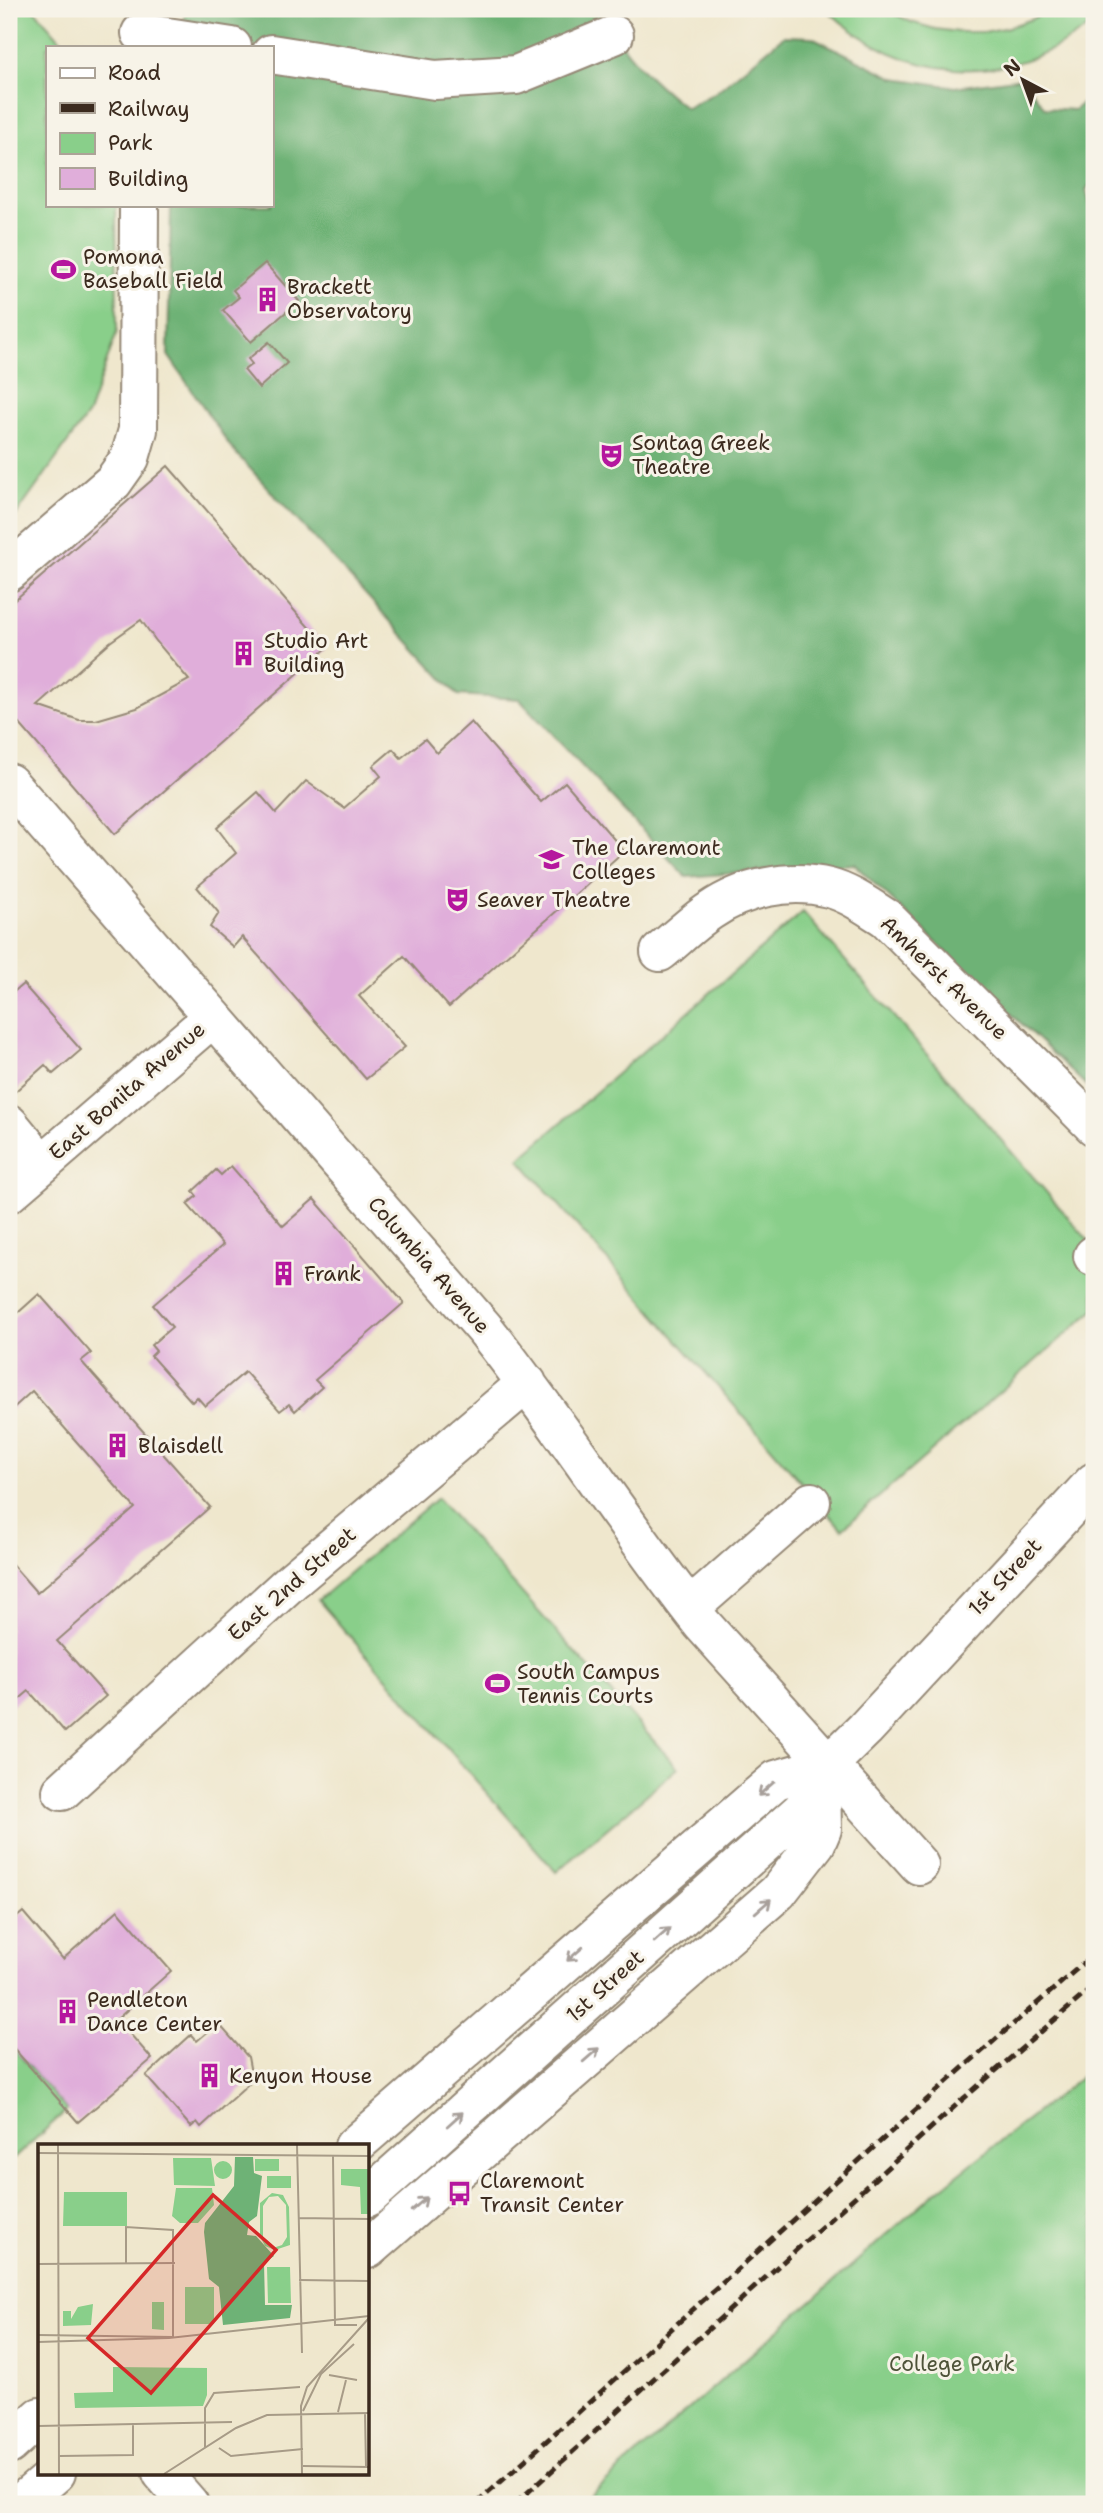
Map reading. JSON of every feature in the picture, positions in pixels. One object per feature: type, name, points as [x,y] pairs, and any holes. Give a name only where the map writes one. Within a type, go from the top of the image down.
[{"type":"street","points":[[141,30],[227,46]]},
{"type":"street","points":[[273,54],[435,80],[516,75],[614,35]]},
{"type":"street","points":[[9,572],[113,482],[130,458],[138,430],[139,206]]},
{"type":"street","name":"Columbia Avenue","points":[[9,783],[484,1328],[690,1608],[825,1772],[919,1865]]},
{"type":"street","name":"Amherst Avenue","points":[[660,953],[709,911],[735,896],[764,887],[797,885],[829,888],[859,901],[886,918],[1094,1126]]},
{"type":"street","name":"East Bonita Avenue","points":[[9,1192],[213,1017]]},
{"type":"street","points":[[9,1124],[42,1164]]},
{"type":"street","name":"East 2nd Street","points":[[62,1791],[292,1581],[527,1383]]},
{"type":"street","name":"1st Street","points":[[369,2196],[803,1810],[825,1772],[1094,1482]]},
{"type":"street","points":[[690,1608],[811,1502]]},
{"type":"street","points":[[369,2248],[778,1892],[816,1843],[822,1829],[825,1772]]},
{"type":"street","name":"1st Street","points":[[356,2144],[776,1780],[825,1772]]},
{"type":"street","points":[[9,2445],[38,2419]]},
{"type":"street","points":[[20,2504],[55,2474]]},
{"type":"street","points":[[163,2474],[189,2504]]},
{"type":"green space","name":"Pomona Baseball Field","points":[[9,9],[34,9],[66,46],[46,46],[46,206],[116,206],[117,332],[88,414],[9,525]]},
{"type":"green space","points":[[186,9],[601,9],[618,39],[638,64],[686,108],[715,93],[784,36],[812,37],[894,78],[955,87],[1022,78],[1045,108],[1074,110],[1094,94],[1094,179],[1086,190],[1094,218],[1094,1093],[854,864],[686,877],[519,699],[458,695],[232,449],[168,355],[171,206],[273,206],[273,46],[177,46]]},
{"type":"green space","points":[[826,9],[885,9],[911,22],[959,32],[984,32],[1009,27],[1051,9],[1094,9],[1094,23],[1061,45],[1026,60],[992,68],[957,69],[923,64],[890,52],[857,34]]},
{"type":"green space","points":[[803,912],[1094,1247],[1094,1310],[842,1529],[519,1159]]},
{"type":"green space","name":"South Campus Tennis Courts","points":[[437,1498],[678,1768],[556,1872],[318,1600]]},
{"type":"green space","points":[[9,2043],[67,2110],[9,2163]]},
{"type":"green space","name":"College Park","points":[[1094,2067],[1094,2504],[581,2504],[933,2194]]},
{"type":"building","name":"Brackett Observatory","points":[[265,263],[299,301],[251,342],[223,310],[239,297],[233,290]]},
{"type":"building","name":"Brackett Observatory","points":[[269,342],[287,363],[259,388],[244,370],[252,364],[248,359]]},
{"type":"building","name":"Studio Art Building","points":[[168,466],[327,648],[115,834],[19,723],[9,732],[9,605]],"holes":[[[141,620],[189,680],[137,708],[96,720],[79,720],[38,706],[110,642]]]},
{"type":"building","name":"Seaver Theatre","points":[[471,722],[541,802],[565,782],[624,851],[449,1007],[404,956],[359,996],[405,1047],[366,1079],[242,937],[233,947],[210,927],[219,913],[197,887],[236,853],[217,828],[258,792],[276,813],[306,781],[344,808],[381,776],[373,766],[393,749],[401,758],[425,739],[437,753]]},
{"type":"building","points":[[23,984],[81,1050],[53,1074],[45,1065],[9,1097],[9,996]]},
{"type":"building","name":"Frank","points":[[231,1166],[283,1226],[314,1199],[404,1303],[315,1380],[322,1387],[295,1411],[289,1404],[280,1411],[245,1372],[205,1406],[197,1397],[192,1402],[151,1356],[156,1351],[151,1345],[172,1327],[153,1305],[223,1245],[187,1204],[197,1196],[193,1191],[216,1170],[221,1175]]},
{"type":"building","name":"Blaisdell","points":[[39,1294],[91,1353],[81,1361],[210,1507],[57,1641],[106,1696],[65,1732],[29,1691],[9,1708],[9,1561],[37,1593],[135,1508],[32,1391],[9,1412],[9,1321]]},
{"type":"building","name":"Pendleton Dance Center","points":[[118,1910],[171,1971],[117,2019],[152,2059],[78,2122],[9,2043],[9,1924],[23,1912],[63,1959]]},
{"type":"building","name":"Kenyon House","points":[[218,2023],[248,2057],[251,2073],[246,2080],[249,2083],[201,2127],[197,2122],[191,2127],[146,2076],[191,2035],[197,2041]]},
{"type":"railway","points":[[476,2504],[950,2079],[1094,1954]]},
{"type":"railway","points":[[515,2504],[963,2099],[1094,1986]]},
{"type":"place","name":"Pomona Baseball Field","points":[[63,269]]},
{"type":"place","name":"Brackett Observatory","points":[[267,299]]},
{"type":"place","name":"Sontag Greek Theatre","points":[[612,455]]},
{"type":"place","name":"Studio Art Building","points":[[244,653]]},
{"type":"place","name":"The Claremont Colleges","points":[[552,860]]},
{"type":"place","name":"Seaver Theatre","points":[[457,900]]},
{"type":"place","name":"Frank","points":[[284,1274]]},
{"type":"place","name":"Blaisdell","points":[[118,1446]]},
{"type":"place","name":"South Campus Tennis Courts","points":[[497,1684]]},
{"type":"place","name":"Pendleton Dance Center","points":[[67,2012]]},
{"type":"place","name":"Kenyon House","points":[[209,2076]]},
{"type":"place","name":"Claremont Transit Center","points":[[460,2193]]}]
